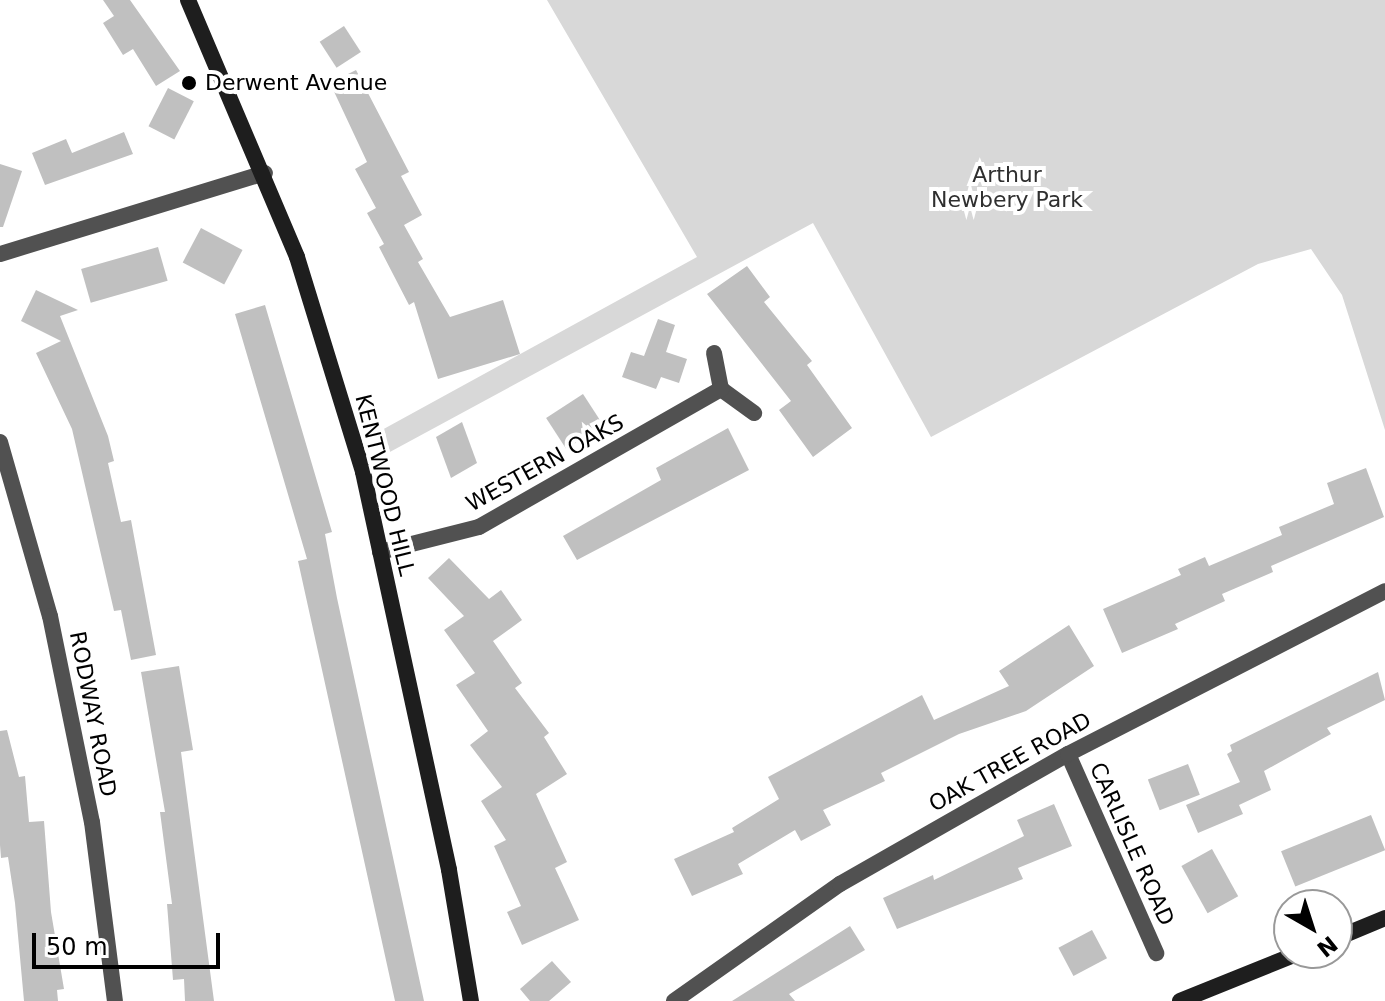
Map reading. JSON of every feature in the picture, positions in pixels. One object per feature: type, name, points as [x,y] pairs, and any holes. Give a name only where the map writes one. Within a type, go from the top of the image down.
[{"type":"street","name":"KENTWOOD HILL","points":[[188,0],[265,173],[317,320],[363,472],[449,870],[471,1001]]},
{"type":"street","points":[[0,254],[265,173]]},
{"type":"street","points":[[714,353],[721,389],[754,413]]},
{"type":"street","name":"WESTERN OAKS","points":[[380,552],[479,527],[721,389]]},
{"type":"street","name":"RODWAY ROAD","points":[[0,442],[50,616],[92,822],[115,1001]]},
{"type":"street","name":"OAK TREE ROAD","points":[[674,1001],[840,884],[1068,754],[1385,591]]},
{"type":"street","name":"CARLISLE ROAD","points":[[1068,754],[1156,953]]},
{"type":"street","points":[[1353,931],[1385,918]]},
{"type":"street","points":[[1182,1001],[1273,964]]},
{"type":"green space","name":"Arthur Newbery Park","points":[[547,0],[1385,0],[1385,430],[1342,295],[1311,249],[1258,264],[931,437],[813,223],[388,453],[380,431],[697,257]]},
{"type":"building","points":[[103,0],[130,0],[180,71],[156,86],[133,49],[123,55],[103,23],[114,16]]},
{"type":"building","points":[[344,26],[361,52],[337,68],[320,42]]},
{"type":"building","points":[[356,70],[409,172],[401,176],[422,215],[404,225],[423,259],[418,262],[450,317],[503,300],[520,354],[438,379],[414,302],[409,305],[379,247],[384,244],[367,213],[376,208],[355,169],[367,162],[330,83]]},
{"type":"building","points":[[168,88],[194,101],[174,139],[148,126]]},
{"type":"building","points":[[124,132],[133,154],[45,185],[32,153],[66,139],[72,153]]},
{"type":"building","points":[[0,164],[22,171],[3,227],[0,227]]},
{"type":"building","points":[[201,228],[242,250],[224,285],[183,262]]},
{"type":"building","points":[[158,247],[168,281],[91,303],[81,269]]},
{"type":"building","points":[[747,266],[770,297],[764,302],[812,361],[807,365],[852,428],[813,457],[779,410],[791,401],[707,294]]},
{"type":"building","points":[[36,290],[78,310],[60,316],[108,436],[114,461],[108,463],[121,522],[131,520],[156,655],[131,660],[121,610],[114,611],[72,429],[36,353],[61,341],[21,321]]},
{"type":"building","points":[[265,305],[332,532],[325,534],[337,598],[424,1001],[395,1001],[298,561],[307,559],[235,314]]},
{"type":"building","points":[[658,319],[675,325],[666,352],[687,359],[679,383],[661,377],[656,389],[622,377],[631,352],[644,356]]},
{"type":"building","points":[[583,394],[603,425],[566,449],[546,418]]},
{"type":"building","points":[[462,422],[477,463],[451,478],[436,437]]},
{"type":"building","points":[[728,428],[749,470],[577,560],[563,536],[661,480],[656,468]]},
{"type":"building","points":[[1366,468],[1384,517],[1271,566],[1273,572],[1222,594],[1225,601],[1175,624],[1178,629],[1122,653],[1103,609],[1181,575],[1178,569],[1205,557],[1209,566],[1282,535],[1279,527],[1334,504],[1327,483]]},
{"type":"building","points":[[449,558],[489,599],[501,590],[522,620],[493,641],[522,683],[515,688],[549,733],[544,737],[567,774],[536,794],[567,862],[555,868],[579,920],[522,945],[507,912],[521,906],[494,846],[506,840],[481,801],[502,787],[470,745],[488,731],[456,685],[475,673],[444,630],[464,616],[428,578]]},
{"type":"building","points":[[1069,625],[1094,666],[1026,711],[959,734],[881,773],[885,781],[823,810],[831,825],[801,841],[795,830],[738,864],[743,874],[692,896],[674,859],[734,832],[732,828],[779,799],[768,777],[922,695],[934,720],[1009,686],[999,671]]},
{"type":"building","points":[[179,666],[193,750],[181,752],[214,1001],[185,1001],[184,979],[173,980],[167,904],[172,904],[160,812],[165,812],[141,672]]},
{"type":"building","points":[[1378,672],[1385,700],[1327,728],[1331,734],[1264,771],[1271,790],[1239,805],[1243,814],[1198,833],[1186,805],[1240,782],[1227,754],[1232,751],[1230,745]]},
{"type":"building","points":[[7,730],[19,777],[25,776],[29,822],[44,821],[51,912],[64,989],[57,990],[58,1001],[24,1001],[8,857],[1,858],[0,845],[0,731]]},
{"type":"building","points":[[1188,764],[1200,795],[1160,810],[1148,779]]},
{"type":"building","points":[[1054,804],[1072,846],[1018,868],[1023,879],[897,929],[883,898],[933,875],[934,880],[1024,836],[1017,820]]},
{"type":"building","points":[[1371,815],[1385,850],[1295,887],[1281,851]]},
{"type":"building","points":[[1212,849],[1238,896],[1208,913],[1181,866]]},
{"type":"building","points":[[850,926],[865,950],[789,994],[795,1001],[732,1001]]},
{"type":"building","points":[[1092,930],[1107,958],[1073,976],[1058,948]]},
{"type":"building","points":[[552,961],[571,982],[549,1001],[530,1001],[520,989]]},
{"type":"place","name":"Derwent Avenue","points":[[189,83]]}]
